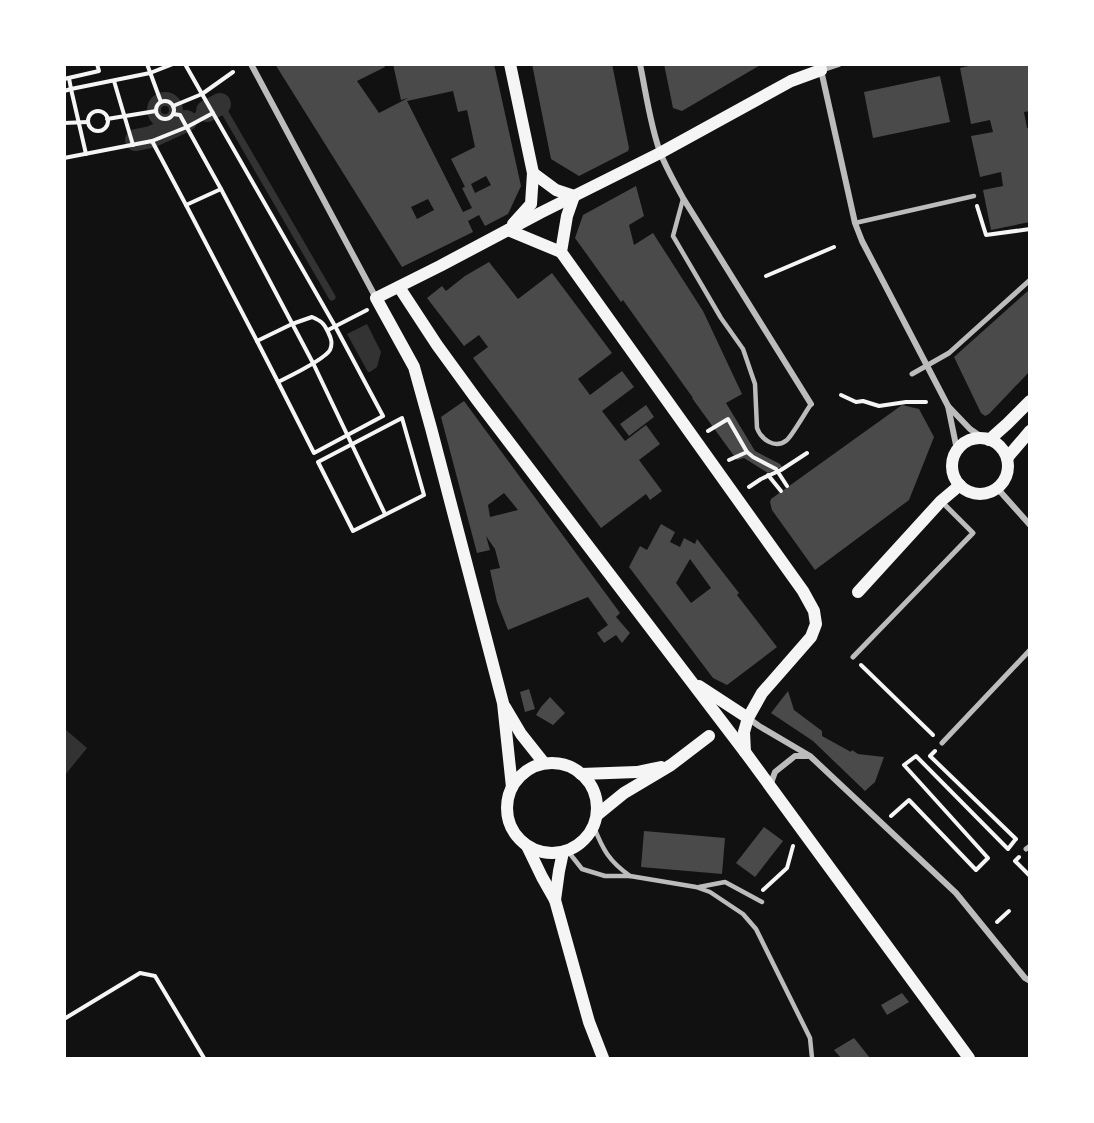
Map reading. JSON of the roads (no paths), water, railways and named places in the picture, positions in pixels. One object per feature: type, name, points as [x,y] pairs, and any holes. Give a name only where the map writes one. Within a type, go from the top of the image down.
[{"type":"main road","points":[[508,230],[531,204],[533,173],[510,64]]},
{"type":"main road","points":[[603,1059],[589,1022],[555,900],[527,846],[512,830],[507,808],[512,787],[503,703],[414,367],[376,298],[660,153],[821,67]]},
{"type":"main road","points":[[533,173],[556,190],[574,196]]},
{"type":"main road","points":[[561,252],[567,216],[574,196]]},
{"type":"main road","points":[[508,230],[561,252],[803,591],[814,611],[816,624],[811,637],[762,693],[748,718],[744,732],[746,752]]},
{"type":"main road","points":[[399,287],[477,400],[746,752],[969,1059]]},
{"type":"main road","points":[[986,439],[1007,424],[1029,401]]},
{"type":"main road","points":[[1007,458],[1029,431]]},
{"type":"main road","points":[[973,439],[986,439],[993,441],[1001,448],[1007,458],[1008,469],[997,488],[988,493],[978,494],[968,491],[954,477],[953,458],[963,443],[973,439]]},
{"type":"main road","points":[[858,592],[941,501],[960,485]]},
{"type":"main road","points":[[690,680],[748,718]]},
{"type":"main road","points":[[503,703],[521,734],[544,763]]},
{"type":"main road","points":[[527,846],[548,853],[565,851],[578,845],[587,837],[595,821],[624,793],[671,765],[709,736]]},
{"type":"main road","points":[[512,787],[525,771],[544,763],[564,764],[582,774],[591,785],[597,800],[595,821]]},
{"type":"main road","points":[[582,774],[637,772],[671,765]]},
{"type":"main road","points":[[555,900],[559,871],[565,851]]},
{"type":"street","points":[[251,64],[376,298]]},
{"type":"street","points":[[640,64],[660,153],[683,198],[811,404]]},
{"type":"street","points":[[839,64],[821,67],[855,223],[862,241],[948,406],[970,429],[986,439]]},
{"type":"street","points":[[912,374],[949,353],[1029,280]]},
{"type":"street","points":[[948,406],[957,450]]},
{"type":"street","points":[[997,488],[1029,525]]},
{"type":"street","points":[[853,657],[973,533],[941,501]]},
{"type":"street","points":[[942,743],[1029,650]]},
{"type":"street","points":[[748,718],[810,756],[956,893],[1029,981]]},
{"type":"street","points":[[770,788],[775,771],[781,766],[795,756],[810,756]]},
{"type":"lane","points":[[855,223],[974,196]]},
{"type":"lane","points":[[683,198],[673,236],[742,349],[755,384],[759,434],[775,444],[787,440],[811,404]]},
{"type":"lane","points":[[595,821],[601,847],[615,866],[630,876]]},
{"type":"lane","points":[[565,851],[582,869],[604,876],[630,876],[696,887],[710,892],[743,914],[756,929],[810,1038],[812,1059]]},
{"type":"lane","points":[[696,887],[725,882],[762,902]]},
{"type":"waterway","points":[[165,103],[170,105],[172,110],[170,115],[165,117],[160,115],[158,110],[160,105],[165,103]]},
{"type":"waterway","points":[[220,104],[332,297]]},
{"type":"waterway","points":[[207,111],[220,104]]},
{"type":"waterway","points":[[186,121],[207,111]]},
{"type":"waterway","points":[[136,140],[151,137],[186,121]]}]
